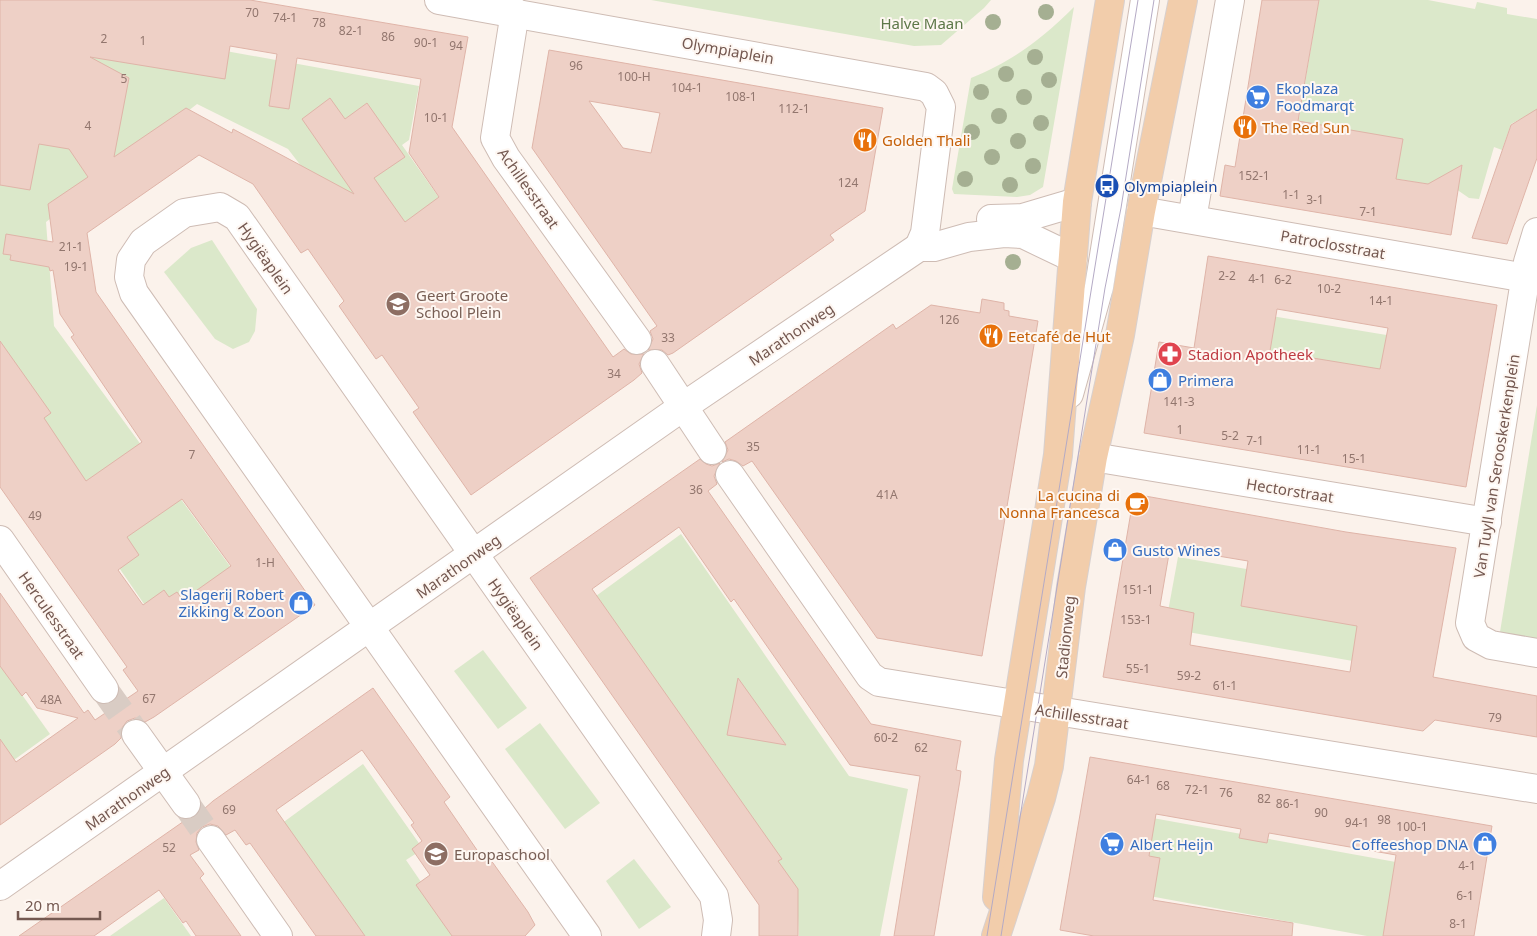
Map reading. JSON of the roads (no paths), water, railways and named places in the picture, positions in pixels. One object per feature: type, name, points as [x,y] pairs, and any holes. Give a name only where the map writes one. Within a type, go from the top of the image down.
[{"type":"main road","points":[[1073,258],[1077,202],[1110,0]]},
{"type":"main road","points":[[1141,211],[1183,0]]},
{"type":"main road","name":"Stadionweg","points":[[995,936],[1041,798],[1049,766],[1071,587],[1093,457],[1120,335],[1141,211]]},
{"type":"main road","name":"Stadionweg","points":[[995,936],[1009,760],[1062,417],[1073,258]]},
{"type":"street","name":"Olympiaplein","points":[[440,0],[926,87],[934,93],[941,107],[922,240]]},
{"type":"street","name":"Stadionweg","points":[[1062,417],[1094,304],[1103,263],[1145,0]]},
{"type":"street","points":[[1192,220],[1230,0]]},
{"type":"street","name":"Achillesstraat","points":[[515,12],[495,138],[506,158],[637,340]]},
{"type":"street","points":[[922,240],[967,219],[1023,218],[1077,202]]},
{"type":"street","name":"Hygiëaplein","points":[[587,936],[134,293],[128,277],[131,260],[143,242],[184,213],[220,207],[238,217],[714,896],[718,920],[716,936]]},
{"type":"street","name":"Patroclosstraat","points":[[1141,211],[1526,278]]},
{"type":"street","name":"Van Tuyll van Serooskerkenplein","points":[[1537,232],[1526,278],[1470,623],[1476,637],[1491,645],[1537,653]]},
{"type":"street","points":[[922,240],[934,248],[969,237],[1022,234],[1073,258]]},
{"type":"street","name":"Marathonweg","points":[[0,886],[922,240]]},
{"type":"street","points":[[655,364],[712,450]]},
{"type":"street","name":"Hectorstraat","points":[[1093,457],[1487,522]]},
{"type":"street","name":"Achillesstraat","points":[[730,475],[870,676],[879,682],[1537,789]]},
{"type":"street","name":"Herculesstraat","points":[[0,540],[104,689]]},
{"type":"street","points":[[136,734],[186,804]]},
{"type":"street","points":[[211,840],[278,936]]},
{"type":"tunnel","points":[[104,689],[136,734]]},
{"type":"tunnel","points":[[186,804],[211,840]]},
{"type":"tram line","points":[[987,936],[1138,0]]},
{"type":"tram line","points":[[1001,936],[1105,288],[1121,208],[1154,0]]},
{"type":"place","name":"Ekoplaza Foodmarqt","points":[[1258,97]]},
{"type":"place","name":"The Red Sun","points":[[1245,127]]},
{"type":"place","name":"Golden Thali","points":[[865,140]]},
{"type":"place","name":"Olympiaplein","points":[[1107,186]]},
{"type":"place","name":"Geert Groote School Plein","points":[[398,304]]},
{"type":"place","name":"Eetcafé de Hut","points":[[991,336]]},
{"type":"place","name":"Stadion Apotheek","points":[[1170,354]]},
{"type":"place","name":"Primera","points":[[1160,380]]},
{"type":"place","name":"La cucina di Nonna Francesca","points":[[1137,504]]},
{"type":"place","name":"Gusto Wines","points":[[1115,550]]},
{"type":"place","name":"Slagerij Robert Zikking & Zoon","points":[[301,603]]},
{"type":"place","name":"Albert Heijn","points":[[1112,844]]},
{"type":"place","name":"Coffeeshop DNA","points":[[1485,844]]},
{"type":"place","name":"Europaschool","points":[[436,854]]},
{"type":"park label","name":"Halve Maan","points":[[922,23]]}]
